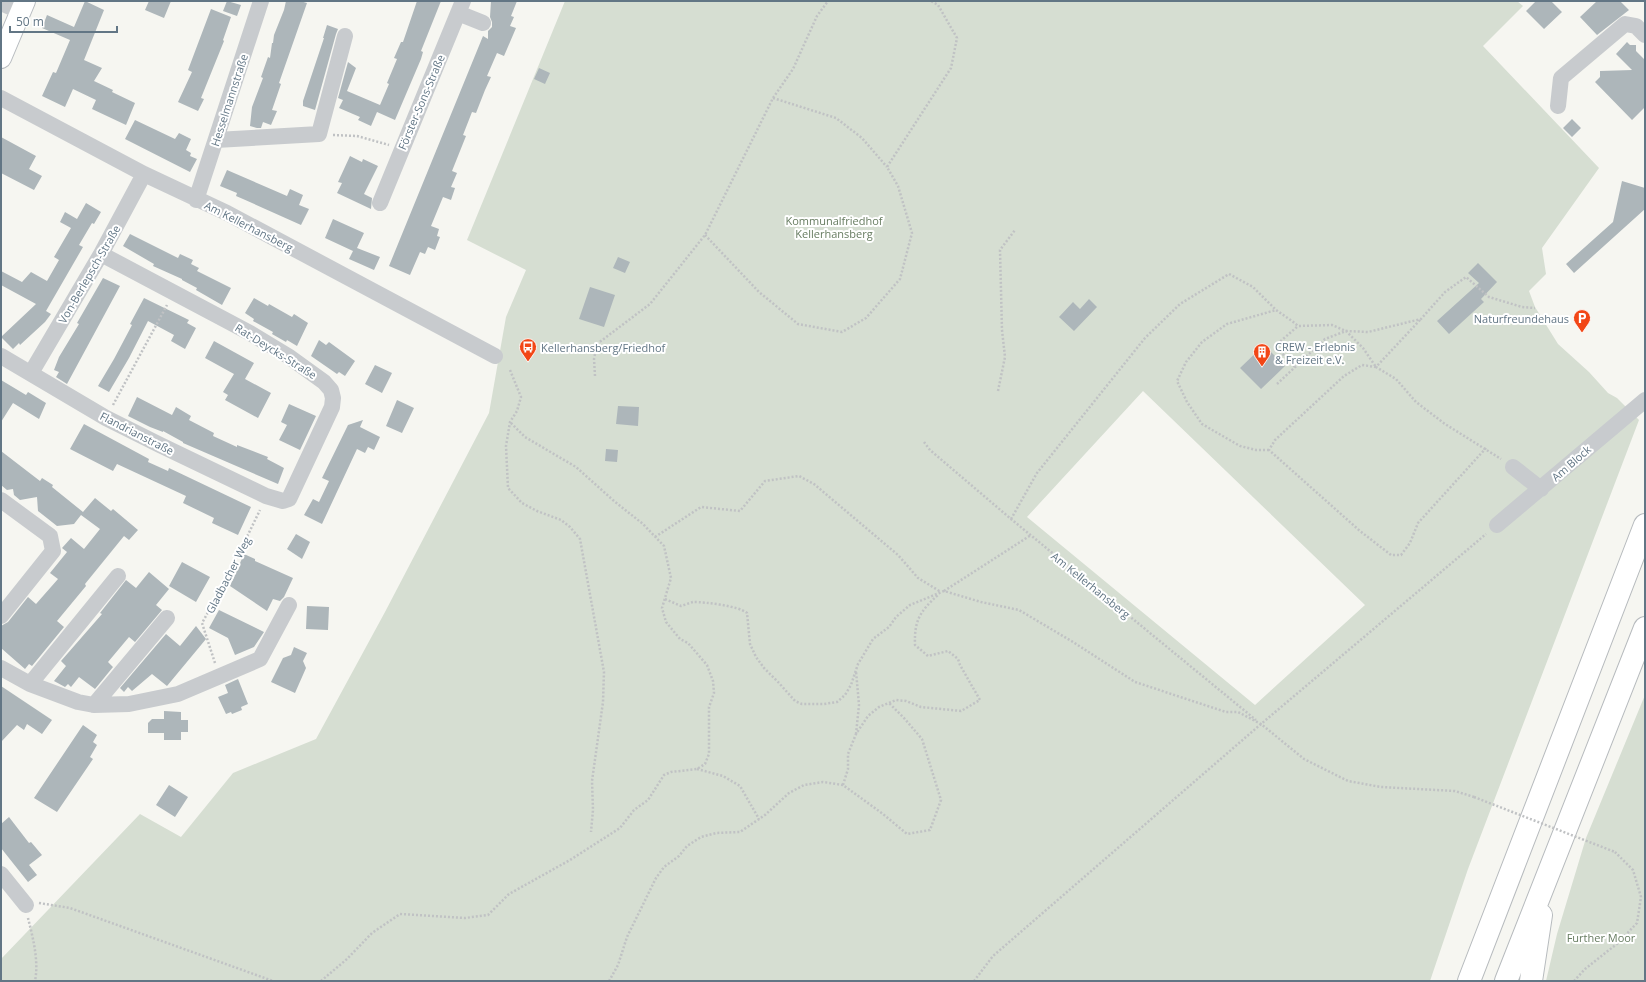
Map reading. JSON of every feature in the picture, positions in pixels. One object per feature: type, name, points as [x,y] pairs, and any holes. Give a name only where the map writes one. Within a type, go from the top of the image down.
[{"type":"highway","points":[[1468,981],[1645,525]]},
{"type":"highway","points":[[1506,981],[1645,628]]},
{"type":"highway","points":[[1531,981],[1547,875]]},
{"type":"main road","points":[[1,56],[23,6]]},
{"type":"street","name":"Hesselmannstraße","points":[[196,200],[261,1]]},
{"type":"street","points":[[1,3],[23,6]]},
{"type":"street","points":[[460,7],[483,23]]},
{"type":"street","name":"Förster-Sons-Straße","points":[[380,204],[400,151],[460,7]]},
{"type":"street","points":[[1558,106],[1561,78],[1625,24],[1636,26],[1645,35]]},
{"type":"street","points":[[216,140],[319,134],[345,36]]},
{"type":"street","name":"Am Kellerhansberg","points":[[1,98],[144,174],[196,200],[227,213],[496,356]]},
{"type":"street","name":"Von-Berlepsch-Straße","points":[[31,373],[101,254],[144,174]]},
{"type":"street","name":"Rat-Deycks-Straße","points":[[101,254],[250,333],[288,356],[324,382],[331,390],[333,398],[332,407],[293,494],[289,499],[283,501],[271,498]]},
{"type":"street","name":"Flandrianstraße","points":[[1,356],[106,418],[271,498]]},
{"type":"street","name":"Am Block","points":[[1497,525],[1645,400]]},
{"type":"street","points":[[1513,467],[1541,489]]},
{"type":"street","points":[[1,500],[50,536],[53,551],[1,616]]},
{"type":"street","points":[[30,684],[118,576]]},
{"type":"street","points":[[1,668],[30,684],[78,702],[94,705],[129,704],[178,694],[260,659],[290,605]]},
{"type":"street","points":[[94,705],[167,618]]},
{"type":"street","points":[[1,874],[26,905]]},
{"type":"path","points":[[595,376],[594,358],[597,344],[650,304],[705,235],[773,98],[793,69],[817,16],[828,1]]},
{"type":"path","points":[[887,167],[951,68],[957,38],[938,5],[931,1]]},
{"type":"path","points":[[705,235],[759,292],[798,324],[842,332],[866,318],[900,279],[912,233],[898,186],[887,167],[862,138],[836,118],[773,98]]},
{"type":"path","points":[[319,134],[357,136],[394,147],[400,151]]},
{"type":"path","points":[[998,391],[1005,357],[1002,330],[1000,250],[1016,230]]},
{"type":"path","points":[[1011,519],[1037,473],[1145,338],[1180,304],[1229,274],[1253,287],[1276,310],[1298,326]]},
{"type":"path","points":[[1376,367],[1445,292],[1466,277],[1489,297],[1522,307],[1535,308]]},
{"type":"path","points":[[106,418],[174,293]]},
{"type":"path","points":[[1276,310],[1227,324],[1202,342],[1186,362],[1177,381],[1187,402],[1202,424],[1240,446],[1256,450],[1269,450],[1354,526],[1391,555],[1401,555],[1410,543],[1418,523],[1486,448]]},
{"type":"path","points":[[1273,349],[1298,326],[1332,325],[1346,331],[1368,332],[1421,319]]},
{"type":"path","points":[[1346,331],[1363,348],[1376,367]]},
{"type":"path","points":[[1277,384],[1325,339],[1346,331]]},
{"type":"path","points":[[1276,346],[1295,367]]},
{"type":"path","points":[[1269,450],[1275,440],[1344,376],[1362,365],[1376,367],[1396,379],[1416,402],[1445,424],[1486,448],[1513,467]]},
{"type":"path","points":[[510,370],[521,396],[517,412],[510,422],[506,446],[508,488],[522,503],[537,511],[561,520],[570,527],[580,539],[604,672],[603,702],[592,781],[593,810],[591,832]]},
{"type":"path","points":[[510,422],[530,440],[576,467],[614,502],[643,524],[664,546],[671,578],[662,608],[666,622],[680,639],[688,642],[707,665],[713,681],[714,693],[709,707],[709,754],[705,764],[697,769]]},
{"type":"path","name":"Am Kellerhansberg","points":[[924,442],[930,450],[1031,536],[1261,724]]},
{"type":"path","points":[[655,537],[701,507],[740,511],[765,481],[799,476],[814,484],[898,555],[918,578],[943,591],[980,602],[1019,610],[1073,642],[1135,682],[1226,712],[1238,712],[1261,724],[1304,759],[1348,781],[1381,787],[1455,791],[1615,852],[1633,870],[1641,897],[1638,923],[1618,943],[1585,969],[1574,981]]},
{"type":"path","name":"Gladbacher Weg","points":[[220,677],[202,623],[239,553],[271,498]]},
{"type":"path","points":[[974,981],[993,956],[1261,724],[1497,525]]},
{"type":"path","points":[[843,785],[848,769],[848,754],[856,734],[868,716],[879,707],[896,700],[906,701],[921,707],[961,711],[980,700],[954,654],[948,651],[928,656],[915,645],[915,624],[918,616],[943,591],[1031,536]]},
{"type":"path","points":[[665,599],[681,606],[692,602],[729,606],[747,613],[750,644],[756,658],[764,668],[795,701],[802,704],[824,704],[837,702],[844,695],[851,685],[858,664],[873,639],[889,627],[896,617],[910,605],[943,591]]},
{"type":"path","points":[[856,669],[859,705],[856,734]]},
{"type":"path","points":[[609,981],[618,965],[627,937],[656,878],[664,866],[679,856],[687,846],[701,837],[740,832],[759,819],[790,792],[804,785],[823,782],[843,785],[883,814],[907,834],[930,830],[941,800],[922,739],[889,703]]},
{"type":"path","points":[[321,981],[347,959],[372,933],[400,914],[465,918],[488,915],[509,894],[570,860],[620,828],[634,810],[648,800],[664,775],[671,772],[697,769],[723,776],[740,786],[759,819]]},
{"type":"path","points":[[35,981],[34,945],[26,905],[40,902],[70,908],[261,979],[273,981]]},
{"type":"green space","name":"Kommunalfriedhof Kellerhansberg","points":[[565,1],[1517,1],[1523,6],[1483,46],[1599,168],[1542,248],[1546,274],[1529,291],[1535,307],[1558,344],[1589,372],[1608,393],[1617,398],[1639,420],[1468,869],[1430,981],[1,981],[1,959],[140,814],[181,837],[233,773],[316,739],[385,612],[489,413],[506,317],[526,270],[467,240]],"holes":[[[1143,391],[1365,605],[1255,705],[1027,517]]]},
{"type":"green space","name":"Further Moor","points":[[1645,695],[1645,981],[1546,981],[1557,934],[1586,838]]},
{"type":"building","points":[[85,1],[104,10],[84,60],[102,68],[94,81],[135,103],[126,125],[92,109],[96,100],[73,89],[65,107],[42,96],[53,72],[56,73],[70,40],[42,28],[47,15],[74,27]]},
{"type":"building","points":[[149,1],[171,1],[164,18],[145,10]]},
{"type":"building","points":[[227,1],[241,5],[237,16],[223,11]]},
{"type":"building","points":[[286,1],[300,1],[307,3],[279,83],[281,84],[272,110],[277,111],[271,125],[263,122],[261,128],[257,128],[250,126],[252,107],[263,78],[261,77],[268,57],[270,58],[274,35]]},
{"type":"building","points":[[417,1],[441,1],[421,51],[423,52],[421,59],[395,120],[377,112],[371,126],[358,120],[360,117],[339,108],[343,100],[338,98],[348,62],[356,68],[347,91],[380,105],[397,59],[394,58],[401,42],[403,42]]},
{"type":"building","points":[[491,1],[517,1],[511,16],[514,17],[510,26],[516,28],[504,56],[497,53],[487,76],[491,77],[476,113],[472,112],[463,135],[466,136],[452,171],[457,173],[451,187],[455,188],[451,200],[443,197],[431,226],[439,229],[437,236],[440,237],[435,250],[428,247],[425,254],[420,252],[410,275],[389,266],[483,36],[488,39],[488,31],[492,27],[490,17]]},
{"type":"building","points":[[1536,1],[1551,1],[1562,12],[1544,29],[1526,11]]},
{"type":"building","points":[[1597,1],[1620,1],[1629,10],[1597,35],[1580,17]]},
{"type":"building","points":[[211,9],[231,17],[223,40],[224,41],[201,98],[204,99],[198,111],[178,102],[192,72],[188,70]]},
{"type":"building","points":[[327,25],[338,29],[315,110],[303,106],[303,101]]},
{"type":"building","points":[[1627,42],[1630,45],[1636,45],[1636,51],[1645,60],[1645,107],[1632,120],[1595,82],[1600,77],[1600,71],[1632,70],[1616,54]]},
{"type":"building","points":[[539,68],[550,73],[545,84],[534,79]]},
{"type":"building","points":[[1572,119],[1581,128],[1572,137],[1563,128]]},
{"type":"building","points":[[135,120],[175,139],[179,133],[191,139],[186,150],[191,153],[190,156],[197,159],[190,172],[125,139]]},
{"type":"building","points":[[1,137],[36,156],[29,169],[42,176],[34,190],[1,173]]},
{"type":"building","points":[[350,156],[362,162],[363,159],[378,166],[364,194],[372,198],[371,209],[337,193],[342,183],[338,182]]},
{"type":"building","points":[[227,170],[287,196],[290,189],[303,195],[299,205],[309,209],[301,225],[236,196],[237,193],[220,186]]},
{"type":"building","points":[[1622,181],[1645,188],[1645,209],[1574,273],[1566,264],[1613,222]]},
{"type":"building","points":[[86,203],[101,212],[94,224],[92,223],[79,245],[83,247],[46,311],[51,314],[45,322],[20,345],[19,343],[13,349],[1,337],[36,304],[1,285],[1,271],[22,282],[31,272],[47,281],[59,260],[54,257],[71,228],[60,222],[65,212],[77,219]]},
{"type":"building","points":[[333,219],[364,233],[357,248],[380,257],[374,270],[349,259],[353,251],[325,238]]},
{"type":"building","points":[[130,234],[178,258],[180,254],[193,260],[191,264],[199,268],[197,271],[231,288],[222,305],[196,290],[197,288],[182,279],[153,266],[154,264],[123,246]]},
{"type":"building","points":[[618,257],[630,262],[625,273],[613,268]]},
{"type":"building","points":[[1478,263],[1497,282],[1481,299],[1484,302],[1449,334],[1437,321],[1479,283],[1468,273]]},
{"type":"building","points":[[103,278],[120,286],[67,384],[56,377],[59,372],[54,370],[59,357],[79,324],[77,323]]},
{"type":"building","points":[[590,287],[615,295],[604,327],[579,319]]},
{"type":"building","points":[[144,298],[189,320],[187,323],[196,328],[185,349],[171,341],[174,335],[148,321],[109,392],[98,386],[132,325],[130,324]]},
{"type":"building","points":[[254,298],[268,306],[269,304],[292,317],[294,314],[308,323],[297,346],[272,334],[273,332],[253,321],[254,319],[245,313]]},
{"type":"building","points":[[1089,299],[1097,307],[1074,331],[1059,317],[1073,302],[1080,309]]},
{"type":"building","points":[[319,340],[326,345],[329,342],[355,361],[345,376],[339,372],[337,374],[311,356]]},
{"type":"building","points":[[214,341],[254,363],[245,379],[271,393],[258,418],[225,400],[228,395],[223,392],[234,374],[205,358]]},
{"type":"building","name":"CREW - Erlebnis & Freizeit e.V.","points":[[1264,345],[1285,366],[1261,389],[1240,368]]},
{"type":"building","points":[[375,365],[392,373],[382,393],[365,384]]},
{"type":"building","points":[[1,380],[26,395],[28,392],[46,403],[39,419],[13,403],[1,422]]},
{"type":"building","points":[[137,397],[172,415],[176,407],[191,416],[189,420],[214,433],[213,436],[237,447],[237,445],[268,457],[267,459],[284,468],[278,484],[183,443],[163,431],[150,427],[128,416]]},
{"type":"building","points":[[397,400],[414,408],[402,433],[386,426]]},
{"type":"building","points":[[289,404],[316,416],[300,450],[279,440],[287,425],[281,422]]},
{"type":"building","points":[[618,406],[639,407],[638,426],[616,424]]},
{"type":"building","points":[[363,420],[360,427],[380,437],[374,450],[368,447],[365,453],[357,449],[322,524],[304,515],[313,499],[319,502],[329,481],[322,478],[348,425]]},
{"type":"building","points":[[84,424],[149,459],[148,462],[168,471],[169,468],[251,507],[238,535],[212,523],[214,518],[183,503],[186,496],[117,464],[113,471],[70,449]]},
{"type":"building","points":[[606,449],[618,450],[617,462],[605,461]]},
{"type":"building","points":[[1,451],[40,481],[42,478],[53,485],[52,487],[83,512],[95,498],[111,511],[113,509],[138,530],[129,540],[124,536],[57,621],[64,627],[32,666],[29,664],[25,669],[1,648],[1,626],[8,622],[28,597],[36,604],[58,579],[50,573],[67,552],[62,548],[71,538],[84,549],[100,529],[81,515],[74,524],[57,526],[38,511],[37,497],[20,500],[14,495],[13,489],[7,490],[1,485]]},
{"type":"building","points":[[296,534],[310,542],[302,559],[287,549]]},
{"type":"building","points":[[244,554],[255,559],[255,561],[293,578],[284,597],[280,601],[273,599],[267,611],[230,586]]},
{"type":"building","points":[[182,562],[210,577],[196,602],[169,586]]},
{"type":"building","points":[[149,572],[169,589],[156,605],[162,610],[135,642],[129,637],[108,662],[113,667],[95,689],[79,677],[71,687],[68,684],[65,687],[54,681],[66,666],[61,661],[102,614],[100,613],[126,580],[136,588]]},
{"type":"building","points":[[307,606],[329,607],[328,630],[306,629]]},
{"type":"building","points":[[219,610],[264,632],[254,647],[235,655],[228,638],[209,628]]},
{"type":"building","points":[[196,626],[206,639],[167,686],[152,674],[132,691],[128,687],[124,692],[120,688],[166,634],[180,646]]},
{"type":"building","points":[[294,647],[307,653],[303,661],[306,668],[295,693],[271,682],[283,658],[291,655]]},
{"type":"building","points":[[238,679],[248,704],[241,707],[242,710],[232,714],[231,712],[226,714],[218,697],[228,693],[225,685]]},
{"type":"building","points":[[1,686],[52,720],[42,734],[27,724],[24,730],[17,725],[1,742]]},
{"type":"building","points":[[164,711],[181,712],[181,720],[188,720],[188,732],[181,732],[181,740],[164,740],[164,733],[148,733],[148,723],[152,719],[164,719]]},
{"type":"building","points":[[83,725],[97,735],[93,742],[97,745],[90,757],[93,759],[57,812],[34,798]]},
{"type":"building","points":[[169,785],[188,797],[175,817],[156,805]]},
{"type":"building","points":[[9,817],[29,843],[31,842],[42,855],[29,865],[37,875],[28,882],[1,848],[1,824]]},
{"type":"place","name":"Naturfreundehaus","points":[[1582,333]]},
{"type":"place","name":"Kellerhansberg/Friedhof","points":[[528,362]]},
{"type":"place","name":"CREW - Erlebnis & Freizeit e.V.","points":[[1262,367]]}]
